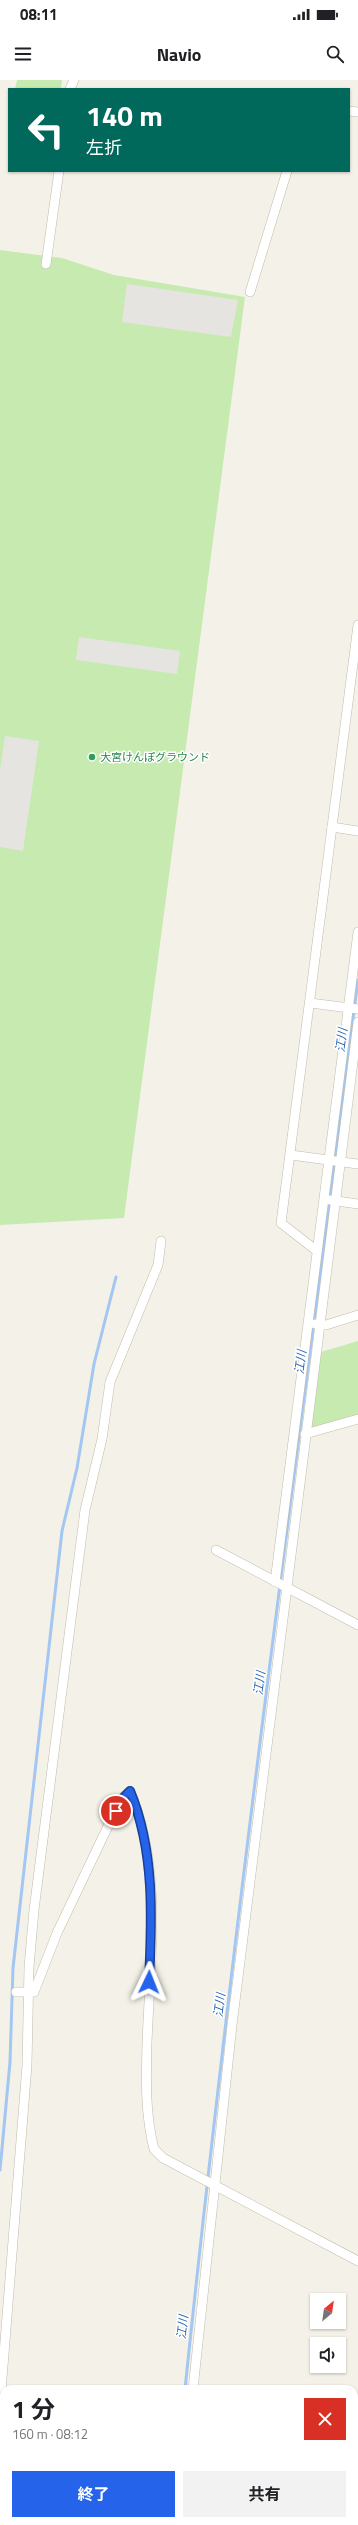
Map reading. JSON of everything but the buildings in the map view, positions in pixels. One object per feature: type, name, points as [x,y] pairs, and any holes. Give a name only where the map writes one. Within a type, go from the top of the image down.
[{"type":"street","points":[[46,264],[59,172]]},
{"type":"street","points":[[250,292],[287,172]]},
{"type":"street","points":[[317,1251],[281,1223],[356,653],[358,625]]},
{"type":"street","points":[[332,827],[358,831]]},
{"type":"street","points":[[281,1585],[354,1009],[358,932]]},
{"type":"street","points":[[310,1003],[354,1009]]},
{"type":"street","points":[[335,1161],[358,1022]]},
{"type":"street","points":[[291,1154],[358,1164]]},
{"type":"street","points":[[281,1585],[305,1434],[314,1324],[317,1251],[330,1200]]},
{"type":"street","points":[[330,1200],[358,1204]]},
{"type":"street","points":[[2,2385],[27,2065],[28,1991],[42,1845],[82,1527],[102,1439],[110,1382],[158,1265],[161,1241]]},
{"type":"street","points":[[314,1324],[358,1315]]},
{"type":"street","points":[[305,1434],[358,1419]]},
{"type":"street","points":[[216,1550],[358,1626]]},
{"type":"street","points":[[193,2385],[234,2009],[288,1592],[281,1585]]},
{"type":"street","points":[[16,1992],[34,1992],[48,1952],[121,1800],[130,1791],[136,1804],[150,1869],[151,1938],[146,2083],[151,2138],[154,2149],[164,2158],[358,2261]]},
{"type":"green space","points":[[17,80],[62,80],[61,88],[15,88]]},
{"type":"green space","name":"大宮けんぽグラウンド","points":[[0,250],[62,258],[114,275],[245,297],[124,1218],[0,1225]]},
{"type":"green space","points":[[358,1341],[358,1415],[309,1430],[321,1352]]},
{"type":"shaded area","points":[[127,284],[238,300],[231,337],[122,322]]},
{"type":"shaded area","points":[[79,637],[180,651],[177,674],[76,660]]},
{"type":"shaded area","points":[[5,736],[39,741],[23,851],[0,847],[0,770]]},
{"type":"waterway","name":"江川","points":[[185,2385],[245,1860],[358,980]]},
{"type":"waterway","points":[[0,2170],[10,2062],[13,1968],[62,1531],[77,1468],[94,1364],[116,1277]]},
{"type":"place","name":"大宮けんぽグラウンド","points":[[92,757]]},
{"type":"route","points":[[116,1811],[121,1800],[130,1791],[136,1804],[150,1869],[151,1938],[149,1982]]}]
